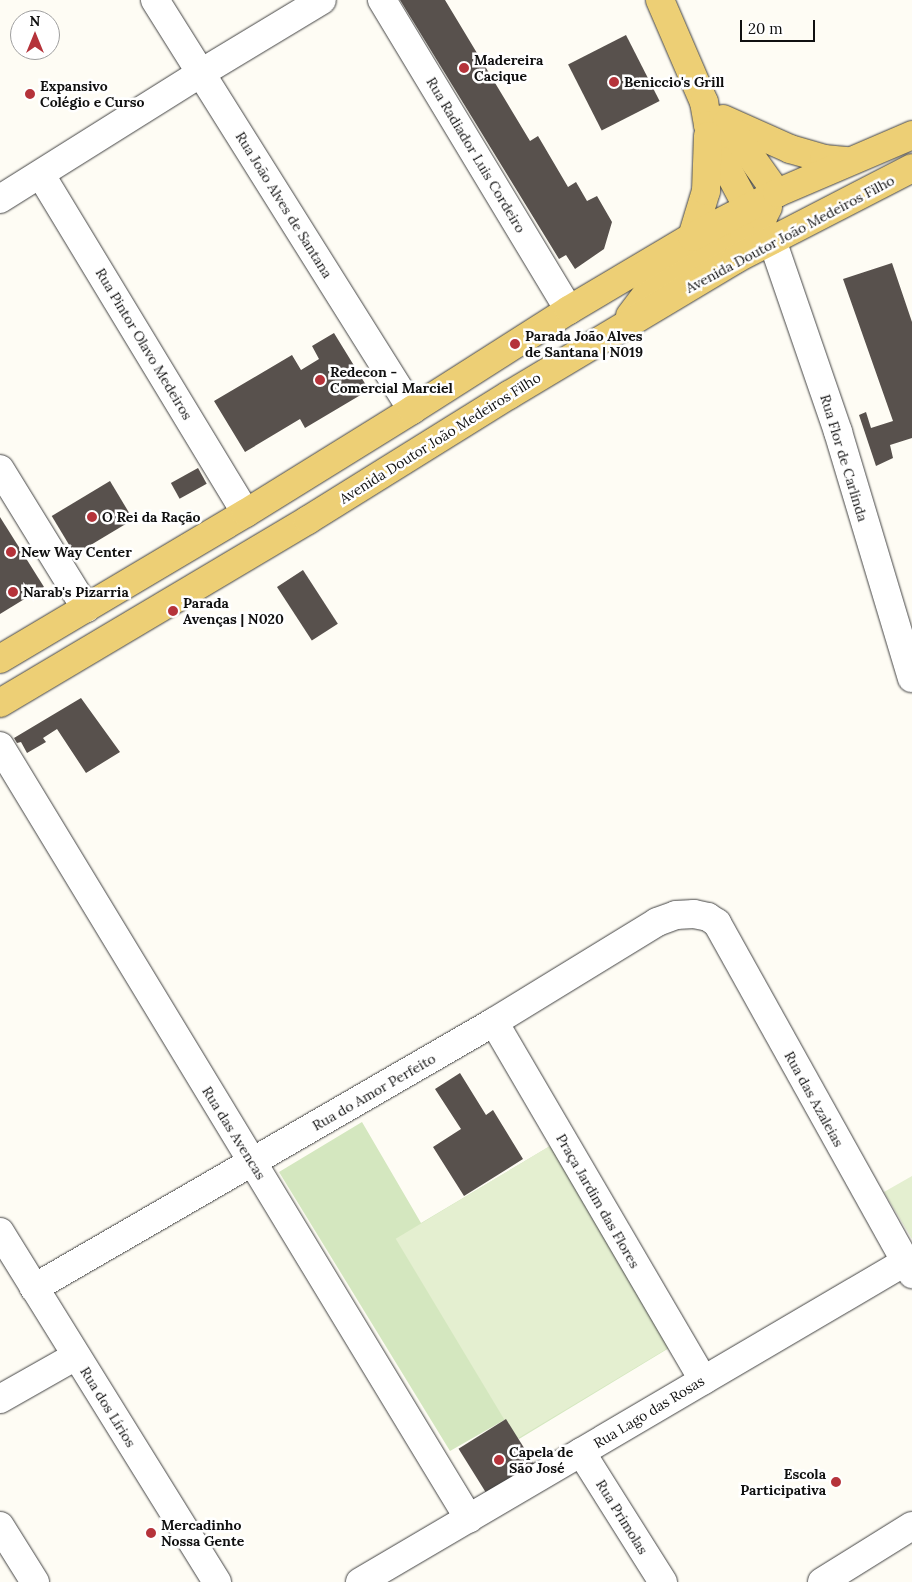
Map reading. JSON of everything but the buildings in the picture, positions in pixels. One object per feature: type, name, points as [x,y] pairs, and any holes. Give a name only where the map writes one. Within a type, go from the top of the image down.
[{"type":"main road","points":[[660,0],[712,115],[723,161],[759,223]]},
{"type":"main road","points":[[712,115],[790,150],[824,158],[848,161]]},
{"type":"main road","points":[[712,115],[776,193]]},
{"type":"main road","points":[[692,237],[706,192],[712,115]]},
{"type":"main road","name":"Avenida Doutor João Medeiros Filho","points":[[0,703],[623,327],[759,223],[776,193],[912,135]]},
{"type":"main road","name":"Avenida Doutor João Medeiros Filho","points":[[0,660],[246,513],[569,310],[692,237],[759,223],[912,168]]},
{"type":"street","name":"Rua João Alves de Santana","points":[[155,0],[412,410]]},
{"type":"street","points":[[0,199],[201,73],[322,0]]},
{"type":"street","name":"Rua Radiador Luis Cordeiro","points":[[382,0],[569,310]]},
{"type":"street","name":"Rua Pintor Olavo Medeiros","points":[[41,175],[246,513]]},
{"type":"street","name":"Rua Flor de Carlinda","points":[[759,223],[838,432],[912,678]]},
{"type":"street","points":[[0,470],[86,609]]},
{"type":"street","name":"Rua das Avencas","points":[[0,746],[469,1519]]},
{"type":"street","name":"Rua do Amor Perfeito","points":[[34,1288],[494,1022],[657,922],[676,915],[694,914],[708,917],[717,923]]},
{"type":"street","name":"Rua das Azaleias","points":[[717,923],[910,1266]]},
{"type":"street","name":"Praça Jardim das Flores","points":[[494,1022],[703,1380]]},
{"type":"street","name":"Rua dos Lírios","points":[[0,1232],[217,1582]]},
{"type":"street","name":"Rua Lago das Rosas","points":[[360,1582],[703,1380],[910,1266]]},
{"type":"street","points":[[0,1399],[76,1356]]},
{"type":"street","name":"Rua Primolas","points":[[581,1452],[663,1582]]},
{"type":"street","points":[[0,1526],[35,1582]]},
{"type":"street","points":[[822,1582],[912,1526]]},
{"type":"green space","points":[[362,1122],[421,1223],[550,1146],[669,1348],[519,1439],[506,1419],[450,1451],[279,1172]]},
{"type":"green space","points":[[550,1146],[671,1347],[516,1439],[396,1239]]},
{"type":"green space","points":[[912,1176],[912,1239],[884,1192]]},
{"type":"place","name":"Madereira Cacique","points":[[464,68]]},
{"type":"place","name":"Beniccio's Grill","points":[[614,82]]},
{"type":"place","name":"Expansivo Colégio e Curso","points":[[30,94]]},
{"type":"place","name":"Parada João Alves de Santana | N019","points":[[515,344]]},
{"type":"place","name":"Redecon - Comercial Marciel","points":[[320,380]]},
{"type":"place","name":"O Rei da Ração","points":[[92,517]]},
{"type":"place","name":"New Way Center","points":[[11,552]]},
{"type":"place","name":"Narab's Pizarria","points":[[13,592]]},
{"type":"place","name":"Parada Avenças | N020","points":[[173,611]]},
{"type":"place","name":"Capela de São José","points":[[499,1460]]},
{"type":"place","name":"Escola Participativa","points":[[836,1482]]},
{"type":"place","name":"Mercadinho Nossa Gente","points":[[151,1533]]}]
